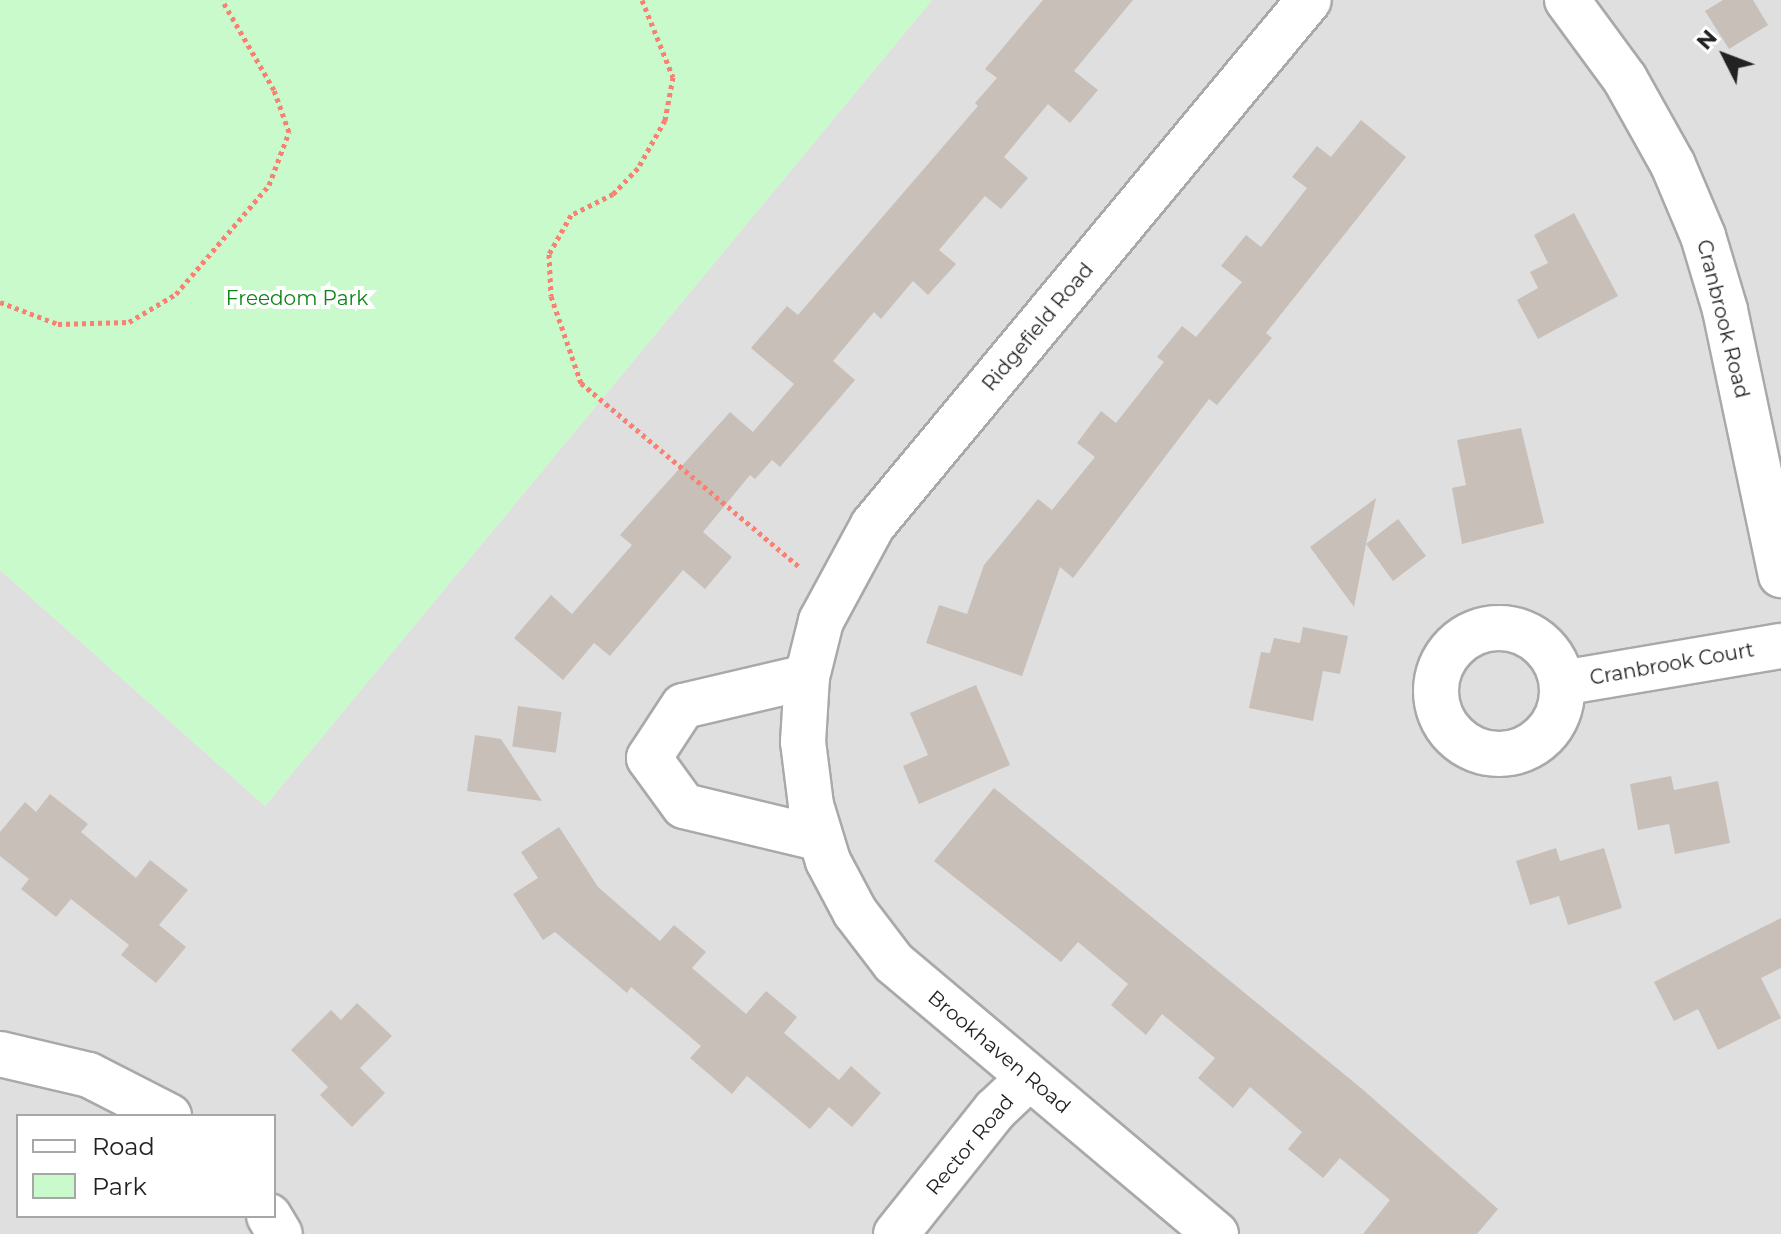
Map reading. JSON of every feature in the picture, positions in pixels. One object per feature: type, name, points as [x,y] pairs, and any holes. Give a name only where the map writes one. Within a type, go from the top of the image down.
[{"type":"street","name":"Ridgefield Road","points":[[806,770],[807,677],[835,592],[873,525],[1309,0]]},
{"type":"street","name":"Cranbrook Road","points":[[1567,0],[1625,79],[1673,165],[1703,236],[1725,310],[1781,575]]},
{"type":"street","name":"Cranbrook Court","points":[[1562,683],[1781,646]]},
{"type":"street","points":[[807,677],[683,706],[649,758],[684,806],[821,839]]},
{"type":"street","name":"Brookhaven Road","points":[[806,770],[821,839],[855,912],[894,963],[1216,1234]]},
{"type":"street","points":[[0,1054],[89,1075],[165,1114]]},
{"type":"street","name":"Rector Road","points":[[904,1224],[995,1110],[1029,1078]]},
{"type":"path","points":[[0,302],[58,324],[129,322],[176,294],[269,185],[289,132],[274,90],[222,0]]},
{"type":"path","points":[[642,0],[673,77],[665,120],[638,168],[613,194],[571,215],[549,254],[551,296],[581,383],[835,592]]},
{"type":"shaded area","points":[[932,0],[1781,0],[1781,1234],[0,1234],[0,570],[265,806]]},
{"type":"green space","name":"Freedom Park","points":[[0,0],[932,0],[265,806],[0,570]]},
{"type":"building","points":[[1043,0],[1133,0],[1074,71],[1098,90],[1070,123],[1048,104],[1004,157],[1028,178],[1001,209],[985,196],[939,250],[956,264],[928,295],[913,281],[881,319],[874,312],[833,361],[855,380],[780,467],[772,460],[755,479],[750,475],[703,532],[732,557],[705,589],[683,570],[610,656],[594,643],[563,680],[514,638],[551,595],[572,614],[632,545],[620,535],[730,412],[753,432],[794,384],[751,348],[787,306],[798,315],[978,106],[975,103],[997,78],[985,69]]},
{"type":"building","points":[[1723,0],[1753,0],[1768,25],[1729,49],[1705,11]]},
{"type":"building","points":[[1361,120],[1406,157],[1266,333],[1272,338],[1217,405],[1209,399],[1073,578],[1060,567],[1022,676],[926,643],[939,605],[967,614],[984,565],[1038,499],[1052,510],[1095,457],[1077,443],[1101,411],[1116,423],[1164,362],[1157,357],[1182,326],[1196,337],[1242,282],[1221,266],[1246,235],[1261,247],[1307,188],[1292,177],[1317,146],[1331,157]]},
{"type":"building","points":[[1574,213],[1618,296],[1538,339],[1517,300],[1538,288],[1530,272],[1548,263],[1534,235]]},
{"type":"building","points":[[1521,428],[1544,523],[1462,544],[1452,488],[1466,485],[1457,440]]},
{"type":"building","points":[[1376,498],[1354,607],[1310,547]]},
{"type":"building","points":[[1398,519],[1426,556],[1393,581],[1366,544]]},
{"type":"building","points":[[1303,627],[1348,636],[1340,674],[1323,671],[1313,721],[1249,708],[1261,652],[1270,653],[1274,638],[1300,643]]},
{"type":"building","points":[[976,685],[1010,765],[919,804],[903,766],[928,755],[910,713]]},
{"type":"building","points":[[518,706],[562,712],[556,753],[512,747]]},
{"type":"building","points":[[475,735],[501,739],[542,801],[467,791]]},
{"type":"building","points":[[1671,776],[1674,790],[1718,781],[1730,843],[1675,854],[1669,824],[1638,830],[1630,784]]},
{"type":"building","points":[[994,788],[1361,1088],[1498,1209],[1477,1234],[1363,1234],[1390,1200],[1340,1158],[1323,1178],[1288,1149],[1302,1132],[1250,1087],[1233,1108],[1198,1078],[1215,1058],[1162,1014],[1146,1035],[1111,1005],[1128,984],[1078,942],[1061,962],[934,861]]},
{"type":"building","points":[[50,794],[88,824],[81,832],[136,878],[150,860],[188,890],[159,925],[186,947],[156,983],[121,955],[129,945],[71,899],[56,917],[21,889],[29,879],[0,856],[0,832],[25,802],[36,812]]},
{"type":"building","points":[[559,827],[598,887],[660,941],[674,925],[706,952],[692,968],[746,1014],[766,991],[797,1017],[784,1033],[839,1080],[851,1066],[881,1093],[852,1127],[829,1107],[810,1129],[747,1076],[732,1094],[690,1058],[701,1046],[631,987],[627,993],[555,932],[543,940],[513,894],[538,878],[521,852]]},
{"type":"building","points":[[1556,848],[1560,861],[1604,848],[1622,908],[1568,925],[1559,896],[1530,905],[1516,861]]},
{"type":"building","points":[[1781,918],[1781,968],[1761,978],[1781,1018],[1718,1050],[1698,1009],[1674,1021],[1654,982]]},
{"type":"building","points":[[357,1003],[392,1036],[360,1068],[385,1093],[352,1127],[320,1095],[328,1087],[291,1050],[331,1010],[341,1020]]}]
